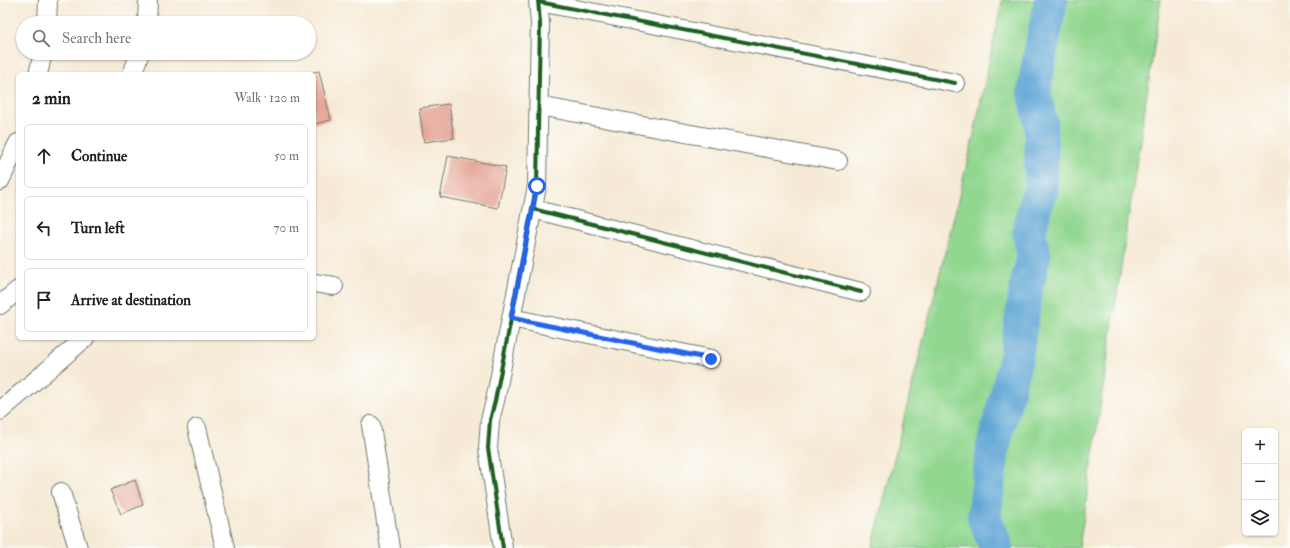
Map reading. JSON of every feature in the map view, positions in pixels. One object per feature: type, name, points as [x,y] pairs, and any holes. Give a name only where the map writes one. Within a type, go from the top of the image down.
[{"type":"street","points":[[47,16],[48,0]]},
{"type":"street","points":[[147,16],[148,0]]},
{"type":"street","points":[[502,548],[488,448],[490,420],[537,186],[540,23],[538,1],[955,83]]},
{"type":"street","points":[[38,72],[41,60]]},
{"type":"street","points":[[133,72],[137,60]]},
{"type":"street","points":[[539,106],[838,161]]},
{"type":"street","points":[[0,181],[16,147]]},
{"type":"street","points":[[533,209],[861,292]]},
{"type":"street","points":[[316,283],[334,286]]},
{"type":"street","points":[[0,305],[16,292]]},
{"type":"street","points":[[511,318],[711,359]]},
{"type":"street","points":[[0,411],[83,340]]},
{"type":"street","points":[[370,425],[390,548]]},
{"type":"street","points":[[197,428],[225,548]]},
{"type":"street","points":[[61,492],[78,548]]},
{"type":"green space","points":[[1002,0],[1161,0],[1079,548],[872,548],[973,139]]},
{"type":"building","points":[[319,71],[331,120],[316,124],[316,72],[314,72]]},
{"type":"building","points":[[449,104],[454,138],[424,142],[419,108]]},
{"type":"building","points":[[448,156],[506,167],[498,208],[440,197]]},
{"type":"building","points":[[135,480],[143,505],[121,514],[110,490]]},
{"type":"waterway","points":[[996,548],[984,517],[993,447],[1016,358],[1026,289],[1034,255],[1029,233],[1036,201],[1041,191],[1041,124],[1034,92],[1051,0]]},
{"type":"cycle path","points":[[503,548],[488,448],[490,420],[537,186],[540,23],[538,0]]},
{"type":"cycle path","points":[[539,2],[955,83]]},
{"type":"cycle path","points":[[533,209],[861,292]]},
{"type":"route","points":[[537,186],[511,318],[711,359]]}]
